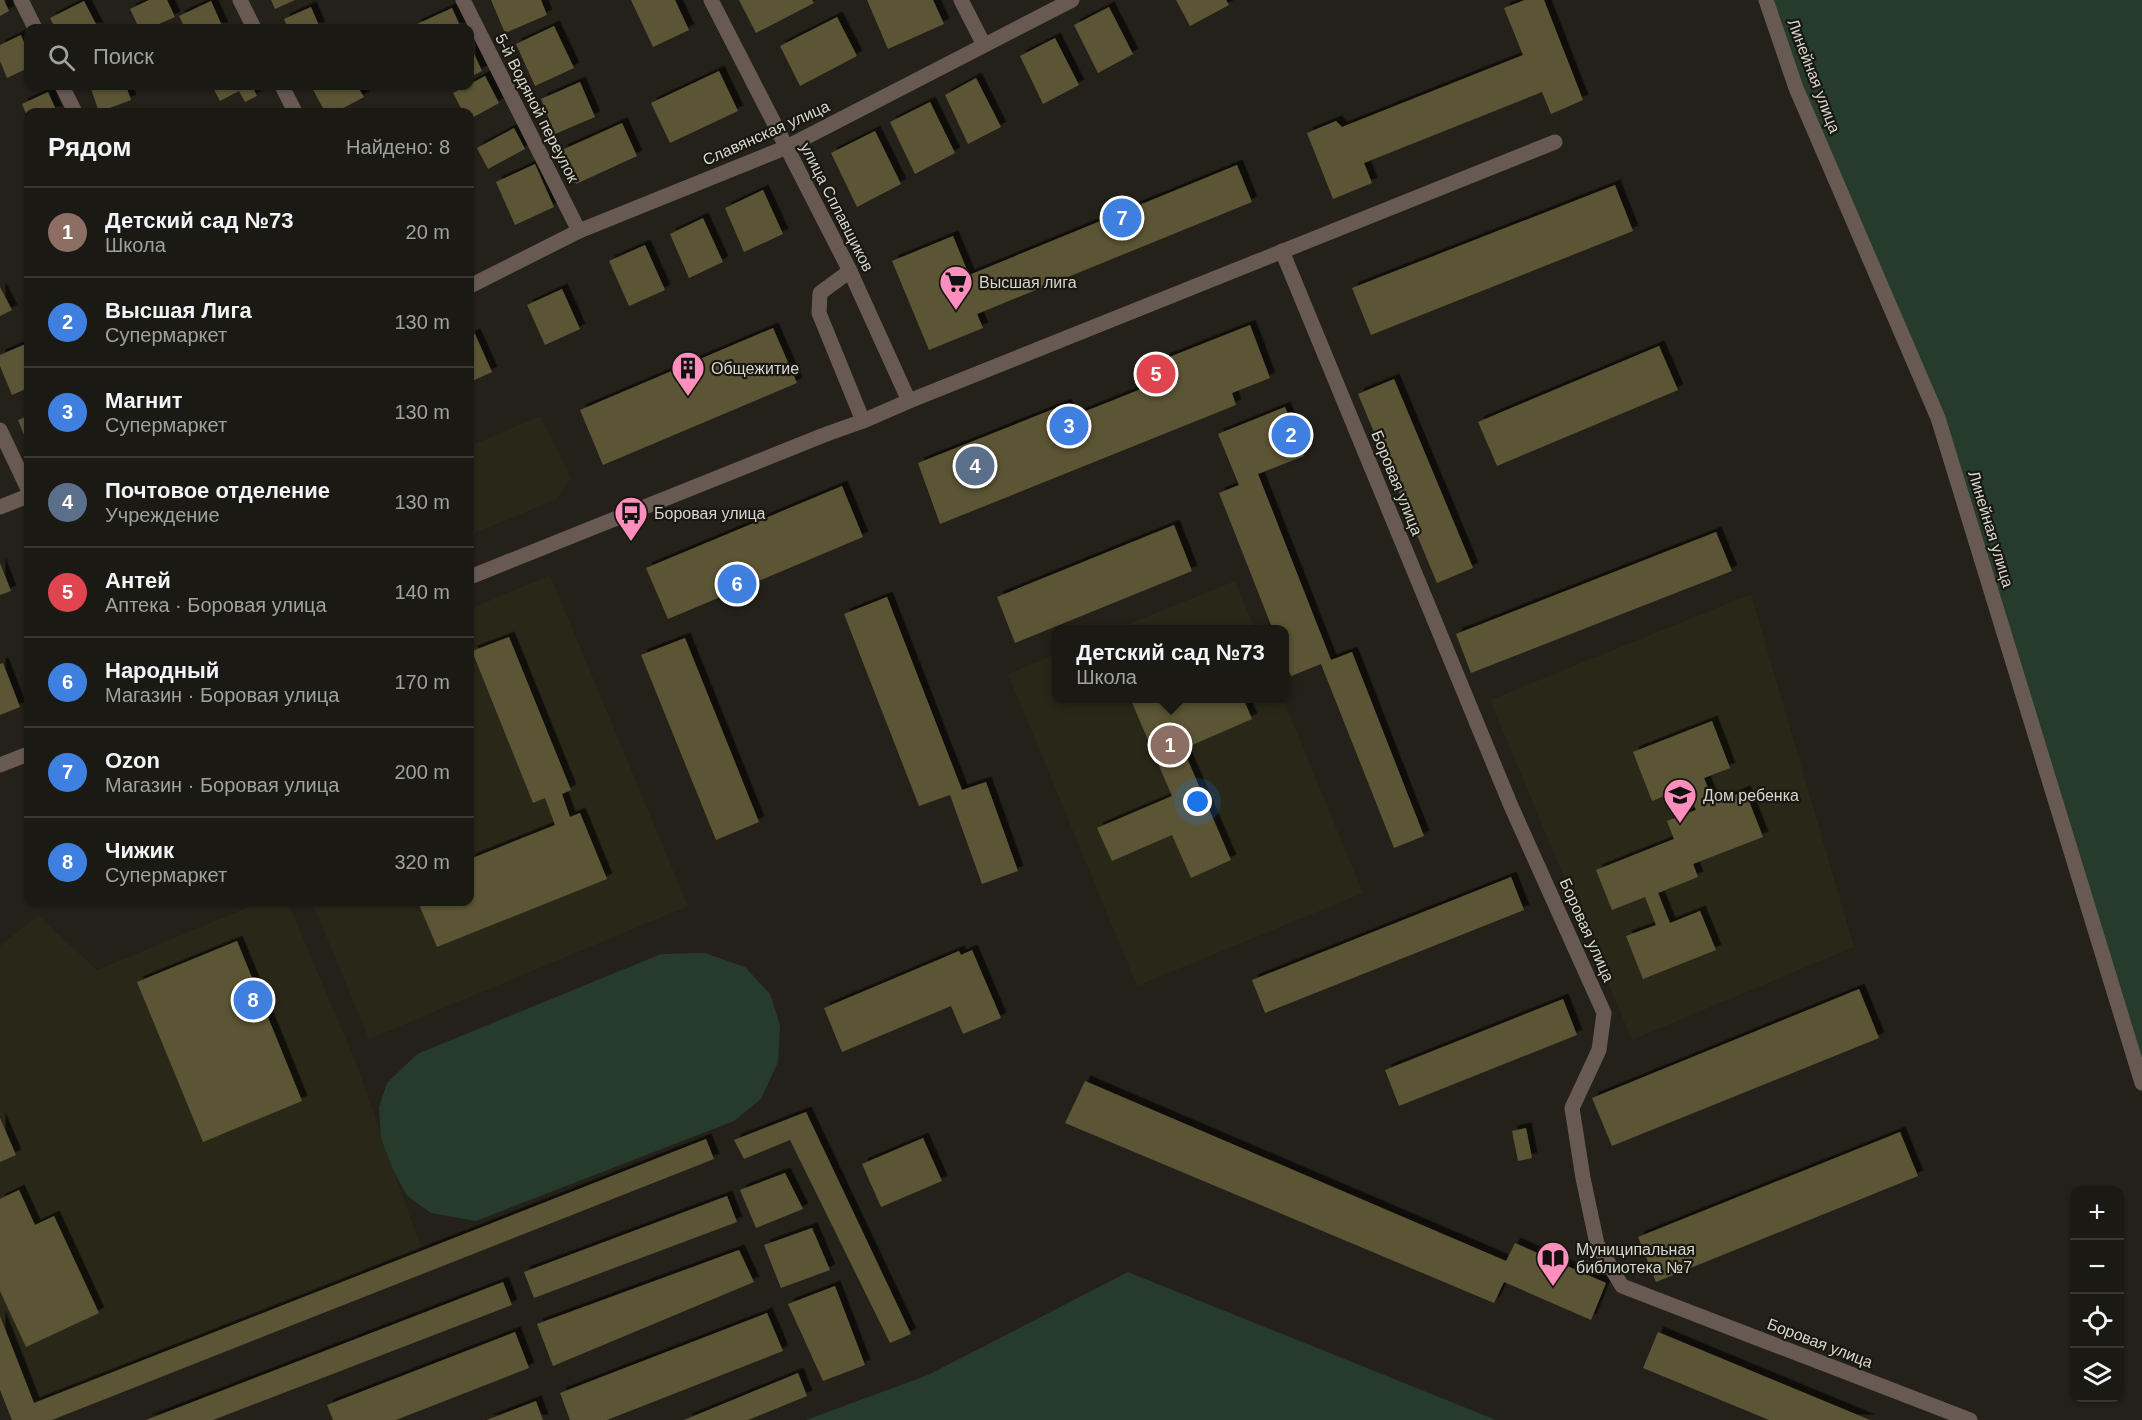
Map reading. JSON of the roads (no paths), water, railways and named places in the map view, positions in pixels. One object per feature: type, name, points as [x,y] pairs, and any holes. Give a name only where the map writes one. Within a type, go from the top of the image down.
[{"type":"street","points":[[21,0],[33,24]]},
{"type":"street","points":[[240,0],[252,24]]},
{"type":"street","name":"5-й Водяной переулок","points":[[463,0],[579,231]]},
{"type":"street","name":"улица Сплавщиков","points":[[711,0],[850,271],[909,401]]},
{"type":"street","points":[[961,0],[984,45]]},
{"type":"street","name":"Славянская улица","points":[[474,284],[579,231],[787,147],[1072,0]]},
{"type":"street","name":"Линейная улица","points":[[1766,0],[1796,88],[1938,418],[2142,1083]]},
{"type":"street","points":[[64,90],[73,108]]},
{"type":"street","points":[[284,90],[293,108]]},
{"type":"street","points":[[474,575],[1555,142]]},
{"type":"street","name":"Боровая улица","points":[[1282,251],[1511,806],[1604,1013],[1599,1050],[1572,1108],[1583,1178],[1597,1244],[1622,1286],[1970,1420]]},
{"type":"street","points":[[850,271],[820,292],[819,313],[863,421]]},
{"type":"street","points":[[0,430],[24,481]]},
{"type":"street","points":[[0,507],[24,498]]},
{"type":"street","points":[[0,765],[24,756]]},
{"type":"place","name":"Ozon","points":[[1122,218]]},
{"type":"place","name":"Высшая лига","points":[[956,311]]},
{"type":"place","name":"Антей","points":[[1156,374]]},
{"type":"place","name":"Общежитие","points":[[688,397]]},
{"type":"place","name":"Магнит","points":[[1069,426]]},
{"type":"place","name":"Высшая Лига","points":[[1291,435]]},
{"type":"place","name":"Почтовое отделение","points":[[975,466]]},
{"type":"place","name":"Боровая улица","points":[[631,542]]},
{"type":"place","name":"Народный","points":[[737,584]]},
{"type":"place","name":"Детский сад №73","points":[[1170,745]]},
{"type":"place","name":"Дом ребенка","points":[[1680,824]]},
{"type":"place","name":"Чижик","points":[[253,1000]]},
{"type":"place","name":"Муниципальная библиотека №7","points":[[1553,1287]]}]
